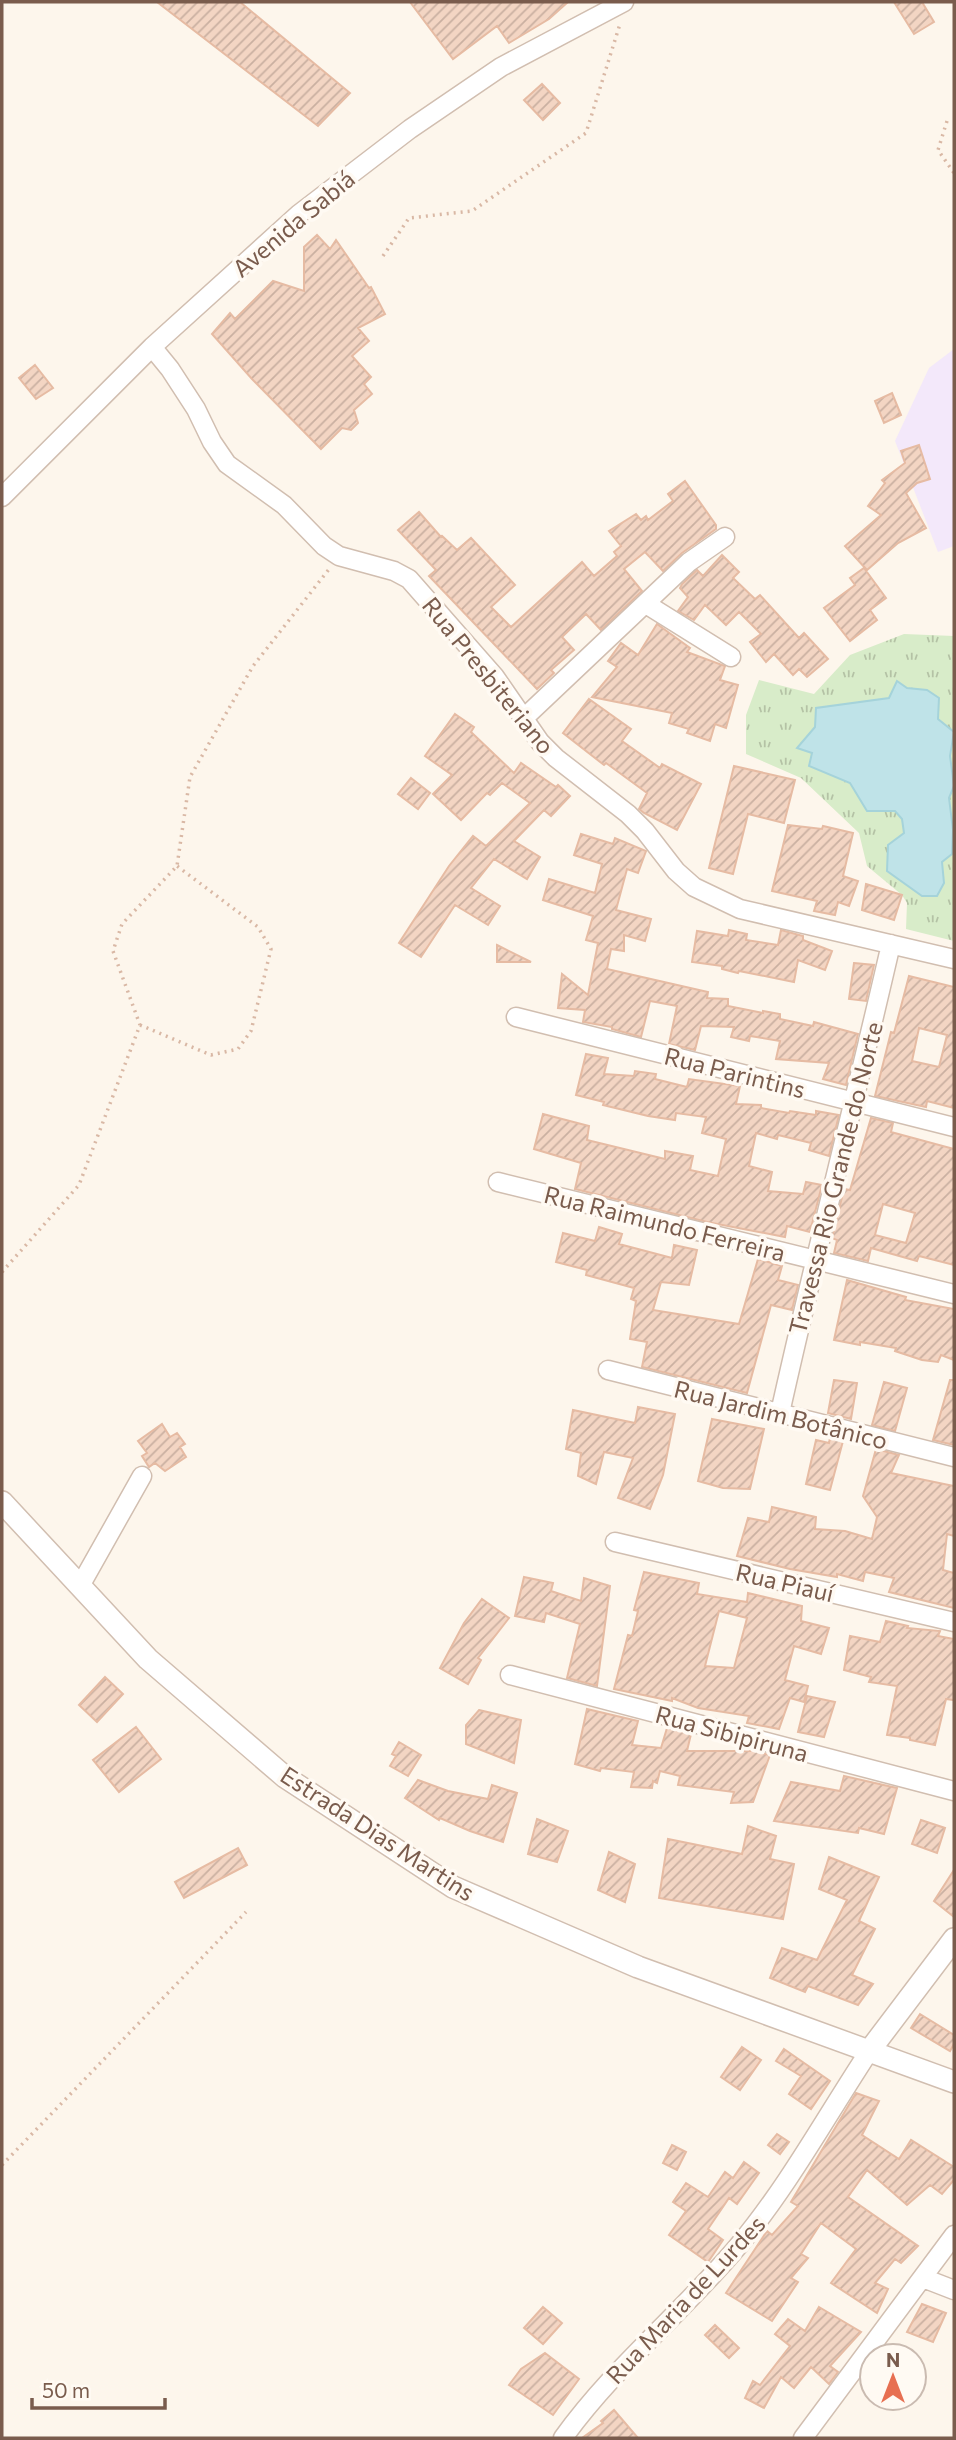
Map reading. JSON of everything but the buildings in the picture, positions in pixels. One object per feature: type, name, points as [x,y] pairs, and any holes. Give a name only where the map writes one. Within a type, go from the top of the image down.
[{"type":"street","name":"Avenida Sabiá","points":[[2,497],[152,346],[299,214],[410,128],[501,67],[623,8]]},
{"type":"street","name":"Rua Presbiteriano","points":[[152,346],[196,409],[212,442],[227,464],[284,505],[324,546],[339,556],[394,571],[410,579],[495,677],[540,742],[556,758],[628,814],[676,871],[694,887],[740,909],[954,959]]},
{"type":"street","points":[[524,718],[690,562],[725,537]]},
{"type":"street","points":[[646,604],[732,657]]},
{"type":"street","name":"Travessa Rio Grande do Norte","points":[[780,1413],[891,944]]},
{"type":"street","name":"Rua Parintins","points":[[516,1017],[954,1127]]},
{"type":"street","name":"Rua Raimundo Ferreira","points":[[498,1182],[954,1294]]},
{"type":"street","name":"Rua Jardim Botânico","points":[[608,1370],[954,1457]]},
{"type":"street","points":[[80,1586],[142,1476]]},
{"type":"street","name":"Estrada Dias Martins","points":[[2,1502],[148,1658],[285,1777],[453,1888],[638,1967],[954,2082]]},
{"type":"street","name":"Rua Piauí","points":[[615,1542],[954,1622]]},
{"type":"street","name":"Rua Sibipiruna","points":[[510,1675],[954,1791]]},
{"type":"street","points":[[870,2050],[954,1939]]},
{"type":"street","name":"Rua Maria de Lurdes","points":[[563,2438],[585,2407],[737,2247],[767,2210],[870,2050]]},
{"type":"street","points":[[803,2438],[954,2235]]},
{"type":"street","points":[[923,2278],[954,2290]]},
{"type":"path","points":[[383,256],[409,218],[472,211],[586,133],[623,8]]},
{"type":"path","points":[[947,121],[939,150],[954,173]]},
{"type":"path","points":[[2,1272],[79,1185],[140,1025],[113,951],[122,924],[177,866],[190,778],[253,666],[339,556]]},
{"type":"path","points":[[140,1025],[211,1055],[238,1049],[251,1031],[271,949],[258,927],[177,866]]},
{"type":"path","points":[[2,2165],[246,1912]]},
{"type":"shaded area","points":[[954,349],[954,546],[938,552],[895,441],[929,368]]},
{"type":"green space","points":[[904,634],[954,636],[954,941],[906,929],[907,903],[902,895],[867,866],[859,833],[801,778],[746,754],[746,715],[759,680],[814,694],[850,655]]},
{"type":"water","points":[[897,681],[907,688],[927,690],[939,698],[938,719],[954,732],[950,756],[954,786],[949,798],[953,830],[952,854],[942,862],[944,883],[937,896],[922,896],[887,871],[888,845],[904,833],[902,819],[895,811],[867,811],[850,783],[809,766],[812,753],[797,748],[815,727],[816,708],[889,698]]}]
